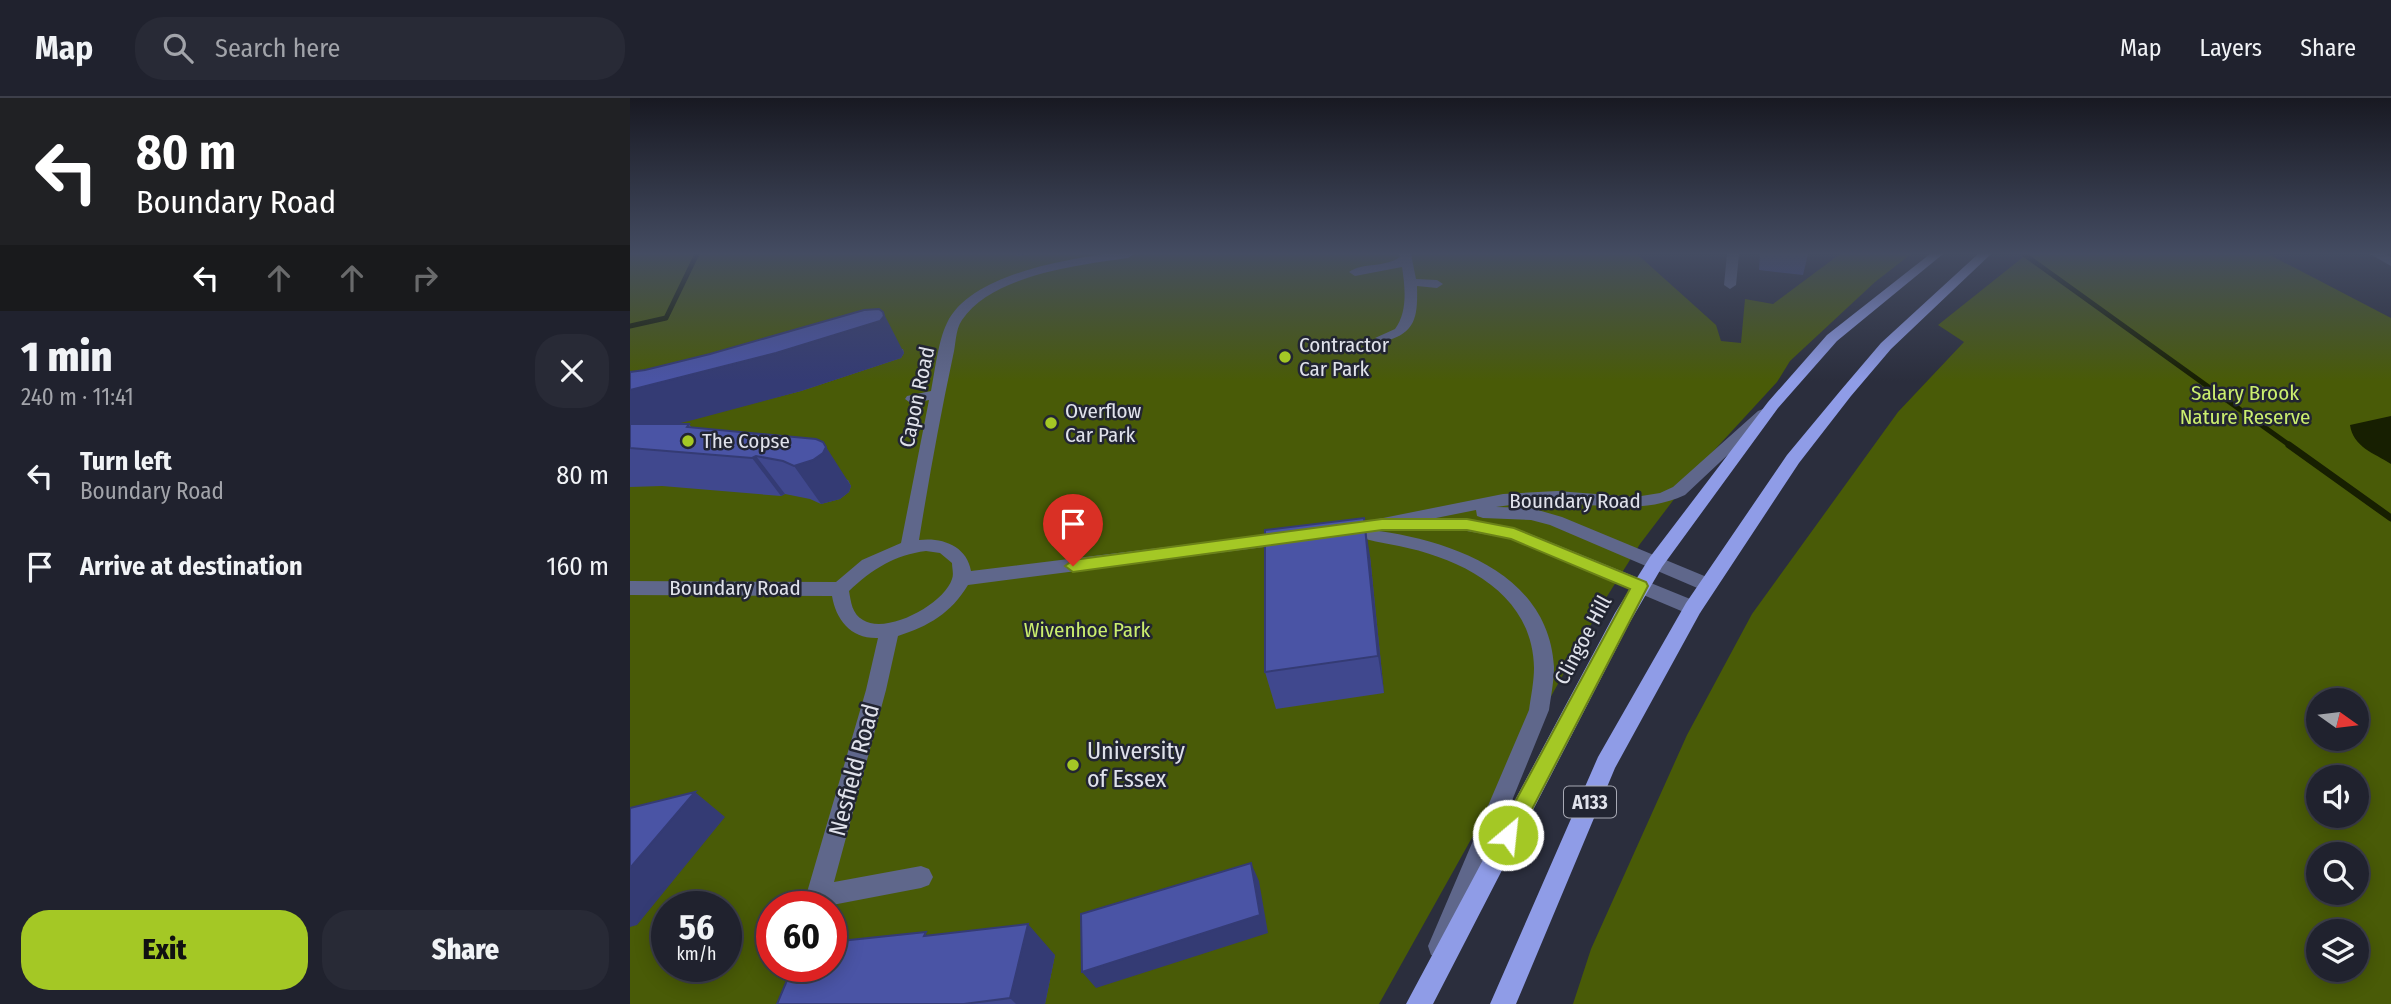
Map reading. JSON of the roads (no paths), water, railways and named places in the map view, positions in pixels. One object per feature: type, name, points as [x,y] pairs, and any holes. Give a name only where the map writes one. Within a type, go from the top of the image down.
[{"type":"main road","name":"Clingoe Hill","points":[[1417,1004],[1640,586],[1773,405],[1832,338],[1884,296]]},
{"type":"main road","name":"A133","points":[[1503,1004],[1606,764],[1693,608],[1793,459],[1846,393],[1916,316],[1938,296]]},
{"type":"street","name":"Capon Road","points":[[909,546],[955,319],[979,296]]},
{"type":"street","points":[[1382,338],[1396,335],[1405,326],[1410,296]]},
{"type":"street","points":[[912,399],[938,394]]},
{"type":"street","name":"Boundary Road","points":[[1417,1004],[1539,710],[1545,684],[1543,646],[1530,612],[1488,572],[1467,560],[1409,541],[1333,533],[1382,525],[1427,512],[1517,498],[1557,497],[1624,503],[1665,498],[1679,491],[1773,405]]},
{"type":"street","name":"Boundary Road","points":[[1427,512],[1531,514],[1556,521],[1708,585]]},
{"type":"street","name":"Boundary Road","points":[[1382,525],[1467,525],[1496,529],[1540,544],[1693,608]]},
{"type":"street","points":[[962,579],[1303,536]]},
{"type":"street","points":[[909,546],[945,548],[960,560],[962,579],[952,596],[937,610],[915,623],[889,632],[866,629],[848,621],[840,605],[841,589],[872,561],[909,546]]},
{"type":"street","name":"Boundary Road","points":[[630,588],[841,589]]},
{"type":"street","name":"Nesfield Road","points":[[820,891],[876,690],[889,632]]},
{"type":"street","points":[[847,894],[921,877]]},
{"type":"waterway","points":[[630,326],[666,318],[677,296]]},
{"type":"waterway","points":[[2082,296],[2292,447]]},
{"type":"waterway","points":[[2289,445],[2391,518]]},
{"type":"place","name":"Contractor Car Park","points":[[1285,357]]},
{"type":"place","name":"Overflow Car Park","points":[[1051,423]]},
{"type":"place","name":"The Copse","points":[[688,441]]},
{"type":"place","name":"University of Essex","points":[[1073,765]]},
{"type":"park label","name":"Salary Brook Nature Reserve","points":[[2245,405]]},
{"type":"park label","name":"Wivenhoe Park","points":[[1087,630]]}]
